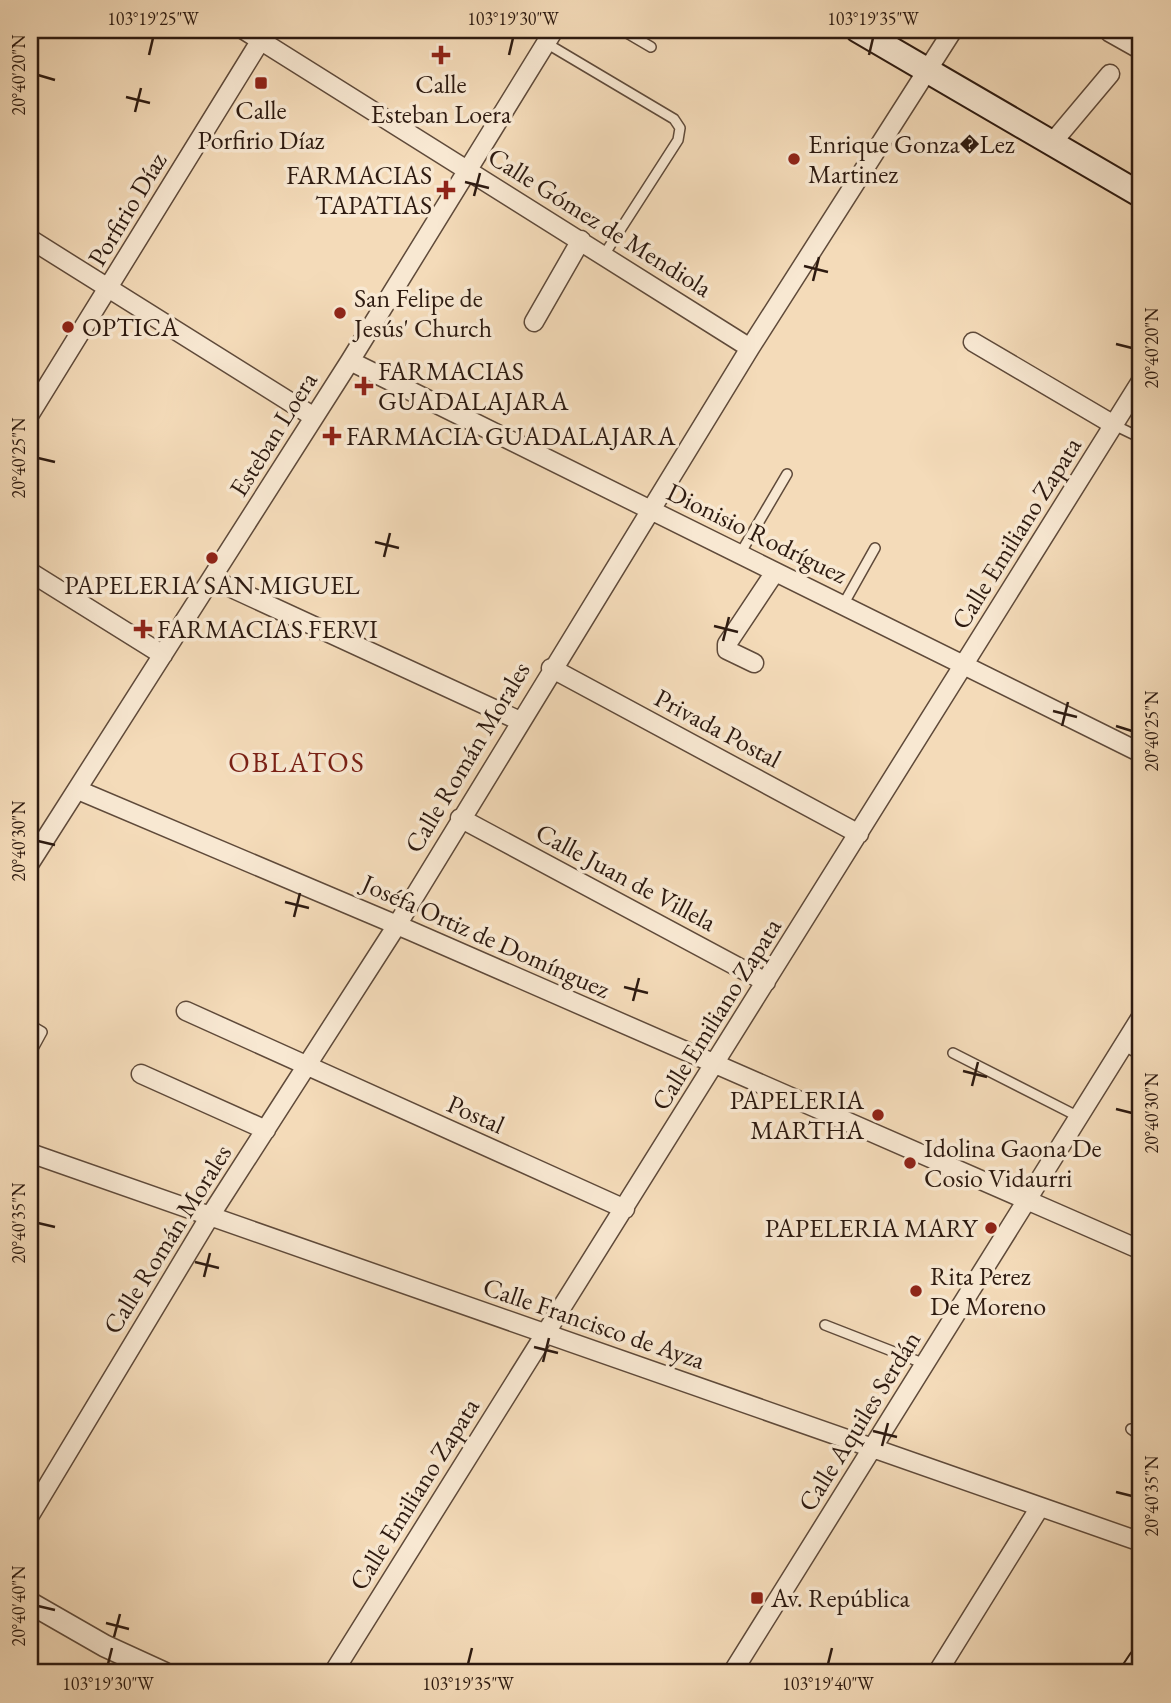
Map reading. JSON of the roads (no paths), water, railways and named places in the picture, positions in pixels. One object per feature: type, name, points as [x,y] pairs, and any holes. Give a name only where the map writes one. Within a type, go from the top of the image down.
[{"type":"main road","points":[[858,30],[1141,195]]},
{"type":"main road","points":[[1133,1673],[1141,1661]]},
{"type":"street","name":"Calle Gómez de Mendiola","points":[[244,30],[264,35],[750,348]]},
{"type":"street","name":"Calle Román Morales","points":[[30,1515],[210,1216],[397,925],[551,668],[750,348],[953,30]]},
{"type":"street","points":[[1109,32],[1141,50]]},
{"type":"street","name":"Porfirio Díaz","points":[[30,414],[264,35]]},
{"type":"street","name":"Esteban Loera","points":[[30,863],[350,361],[550,36]]},
{"type":"street","points":[[1052,143],[1110,74]]},
{"type":"street","points":[[30,239],[314,417]]},
{"type":"street","points":[[534,321],[581,240]]},
{"type":"street","points":[[973,342],[1114,425]]},
{"type":"street","name":"Dionisio Rodríguez","points":[[350,361],[1141,752]]},
{"type":"street","name":"Calle Emiliano Zapata","points":[[333,1673],[1141,381]]},
{"type":"street","points":[[30,572],[163,655]]},
{"type":"street","points":[[754,663],[731,654],[727,644],[775,572]]},
{"type":"street","points":[[212,579],[520,721]]},
{"type":"street","name":"Privada Postal","points":[[551,668],[859,834]]},
{"type":"street","name":"Joséfa Ortiz de Domínguez","points":[[78,790],[397,925],[1141,1250]]},
{"type":"street","name":"Calle Juan de Villela","points":[[460,818],[766,982]]},
{"type":"street","name":"Postal","points":[[186,1011],[625,1209]]},
{"type":"street","name":"Calle Aquiles Serdán","points":[[732,1673],[1141,1017]]},
{"type":"street","points":[[141,1074],[265,1130]]},
{"type":"street","name":"Calle Francisco de Ayza","points":[[30,1153],[1141,1542]]},
{"type":"street","points":[[937,1673],[1040,1507]]},
{"type":"street","points":[[30,1603],[131,1667],[164,1673]]},
{"type":"lane","points":[[622,30],[651,47]]},
{"type":"lane","points":[[550,36],[674,119],[680,128],[678,140],[604,256]]},
{"type":"lane","points":[[1114,425],[1141,438]]},
{"type":"lane","points":[[740,554],[787,474]]},
{"type":"lane","points":[[843,605],[875,548]]},
{"type":"lane","points":[[30,1025],[42,1032],[30,1054]]},
{"type":"lane","points":[[1124,1045],[1141,1056]]},
{"type":"lane","points":[[953,1053],[1079,1117]]},
{"type":"lane","points":[[825,1325],[925,1364]]},
{"type":"lane","points":[[1131,1430],[1141,1436]]},
{"type":"place","name":"Calle Esteban Loera","points":[[441,55]]},
{"type":"place","name":"Calle Porfirio Díaz","points":[[261,83]]},
{"type":"place","name":"Enrique Gonza�Lez Martinez","points":[[794,159]]},
{"type":"place","name":"FARMACIAS TAPATIAS","points":[[446,190]]},
{"type":"place","name":"San Felipe de Jesús' Church","points":[[340,313]]},
{"type":"place","name":"OPTICA","points":[[68,327]]},
{"type":"place","name":"FARMACIAS GUADALAJARA","points":[[364,386]]},
{"type":"place","name":"FARMACIA GUADALAJARA","points":[[332,436]]},
{"type":"place","name":"PAPELERIA SAN MIGUEL","points":[[212,558]]},
{"type":"place","name":"FARMACIAS FERVI","points":[[143,629]]},
{"type":"place","name":"PAPELERIA MARTHA","points":[[878,1115]]},
{"type":"place","name":"Idolina Gaona De Cosio Vidaurri","points":[[910,1163]]},
{"type":"place","name":"PAPELERIA MARY","points":[[991,1228]]},
{"type":"place","name":"Rita Perez De Moreno","points":[[916,1291]]},
{"type":"place","name":"Av. República","points":[[757,1598]]},
{"type":"district","name":"OBLATOS","points":[[297,762]]}]
